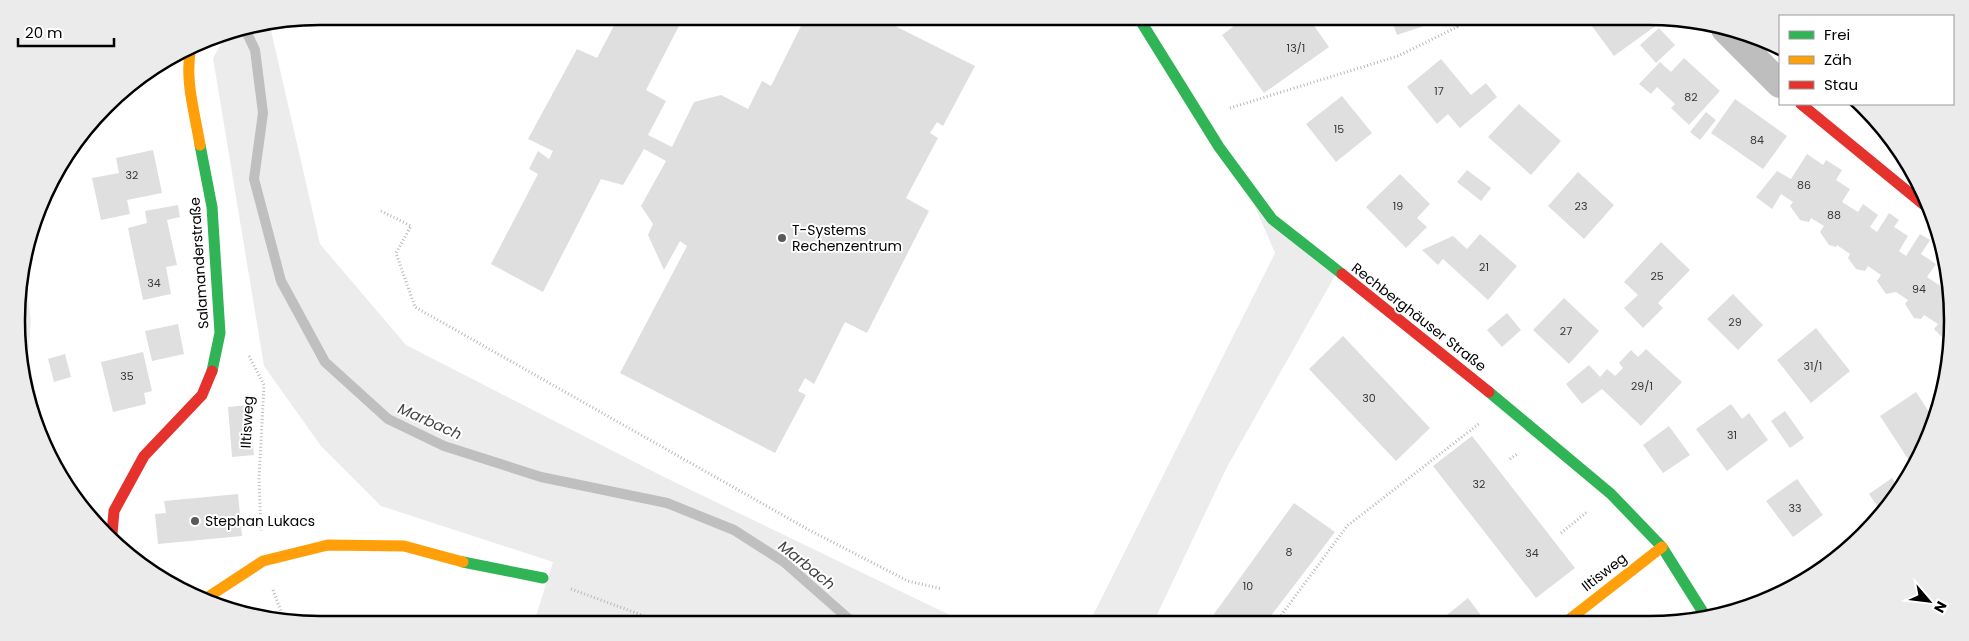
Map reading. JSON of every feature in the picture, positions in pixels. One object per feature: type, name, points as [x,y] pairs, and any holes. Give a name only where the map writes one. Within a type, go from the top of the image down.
[{"type":"street","name":"Rechberghäuser Straße","points":[[1143,25],[1199,118],[1248,190],[1272,219],[1504,405],[1611,494],[1662,547],[1702,611]]},
{"type":"street","points":[[1734,38],[1779,83]]},
{"type":"street","name":"Salamanderstraße","points":[[112,529],[114,511],[144,456],[202,395],[216,356],[220,333],[212,207],[192,100],[188,60],[189,55]]},
{"type":"street","points":[[1802,105],[1919,201]]},
{"type":"street","points":[[211,595],[263,561],[328,545],[404,546],[478,566],[543,578]]},
{"type":"street","name":"Iltisweg","points":[[1574,616],[1662,547]]},
{"type":"path","points":[[1199,118],[1398,56],[1457,27],[1457,25]]},
{"type":"path","points":[[382,210],[411,226],[396,253],[415,307],[809,530],[908,581],[942,589]]},
{"type":"path","name":"Iltisweg","points":[[247,352],[264,385],[259,479],[263,561]]},
{"type":"path","points":[[1280,616],[1347,526],[1504,405]]},
{"type":"path","points":[[543,578],[644,616]]},
{"type":"shaded area","points":[[271,30],[320,244],[406,345],[662,476],[952,616],[536,616],[553,562],[381,506],[321,446],[264,366],[213,58],[222,42],[244,35]]},
{"type":"shaded area","points":[[1248,190],[1337,272],[1227,467],[1156,616],[1093,616],[1275,253]]},
{"type":"shaded area","points":[[27,290],[31,321],[28,356],[39,410],[31,378],[28,359],[26,340]]},
{"type":"building","name":"T-Systems Rechenzentrum","points":[[614,25],[679,25],[646,90],[666,101],[648,135],[672,147],[694,102],[721,95],[748,109],[762,81],[771,86],[802,25],[893,25],[975,66],[943,126],[937,122],[930,133],[938,138],[906,198],[929,211],[867,333],[845,322],[814,384],[805,378],[798,391],[806,395],[775,453],[620,373],[687,246],[680,241],[664,270],[648,235],[653,224],[641,206],[666,161],[644,149],[623,185],[601,179],[543,292],[491,264],[538,174],[529,169],[538,151],[549,159],[553,151],[528,139],[577,49],[597,58]]},
{"type":"building","points":[[1235,25],[1314,25],[1329,47],[1264,93],[1222,35]]},
{"type":"building","points":[[1393,25],[1427,25],[1397,35]]},
{"type":"building","points":[[1591,25],[1656,25],[1614,56]]},
{"type":"building","points":[[1659,28],[1675,45],[1656,63],[1640,45]]},
{"type":"building","points":[[1684,58],[1720,91],[1689,125],[1671,108],[1675,104],[1657,87],[1651,94],[1639,84],[1660,62],[1671,72]]},
{"type":"building","points":[[1441,59],[1471,95],[1486,83],[1497,97],[1460,128],[1448,114],[1437,124],[1407,87]]},
{"type":"building","points":[[1342,96],[1372,133],[1336,162],[1306,124]]},
{"type":"building","points":[[1735,99],[1787,136],[1763,169],[1711,133]]},
{"type":"building","points":[[1519,104],[1561,141],[1531,175],[1488,137]]},
{"type":"building","points":[[1706,112],[1716,120],[1700,140],[1690,132]]},
{"type":"building","points":[[153,150],[162,193],[127,200],[130,214],[101,220],[92,178],[119,173],[116,158]]},
{"type":"building","points":[[1807,154],[1823,165],[1826,160],[1842,170],[1836,180],[1850,189],[1842,202],[1858,212],[1863,204],[1878,215],[1870,227],[1877,232],[1889,213],[1899,220],[1894,227],[1908,236],[1899,251],[1906,256],[1920,234],[1930,240],[1921,254],[1936,264],[1927,277],[1941,287],[1943,338],[1934,329],[1938,324],[1924,315],[1921,319],[1914,318],[1905,304],[1908,300],[1896,292],[1886,294],[1877,281],[1881,275],[1868,266],[1865,271],[1856,269],[1848,258],[1850,254],[1837,245],[1836,247],[1829,245],[1820,232],[1824,226],[1811,218],[1809,222],[1800,220],[1790,206],[1793,202],[1781,194],[1772,209],[1756,197],[1777,171],[1791,179]]},
{"type":"building","points":[[1467,170],[1491,188],[1481,201],[1457,182]]},
{"type":"building","points":[[1578,172],[1614,205],[1584,239],[1548,206]]},
{"type":"building","points":[[1400,174],[1430,204],[1417,218],[1427,227],[1406,248],[1366,207]]},
{"type":"building","points":[[178,205],[180,217],[167,220],[177,265],[166,267],[171,294],[143,300],[128,228],[147,223],[145,211]]},
{"type":"building","points":[[1480,234],[1517,266],[1488,300],[1443,259],[1438,265],[1422,250],[1453,236],[1467,249]]},
{"type":"building","points":[[1661,242],[1690,270],[1658,303],[1663,308],[1643,328],[1624,308],[1638,295],[1624,282]]},
{"type":"building","points":[[1733,294],[1763,325],[1738,350],[1707,319]]},
{"type":"building","points":[[1564,298],[1599,331],[1569,364],[1533,330]]},
{"type":"building","points":[[1507,313],[1521,330],[1502,347],[1487,330]]},
{"type":"building","points":[[178,324],[184,354],[152,361],[145,331]]},
{"type":"building","points":[[1816,328],[1850,371],[1811,403],[1777,360]]},
{"type":"building","points":[[1343,336],[1430,428],[1396,461],[1309,369]]},
{"type":"building","points":[[1646,349],[1682,382],[1641,426],[1602,389],[1582,404],[1566,384],[1589,365],[1600,377],[1607,369],[1615,376],[1623,368],[1619,363],[1631,350],[1638,357]]},
{"type":"building","points":[[143,352],[152,391],[144,393],[146,404],[113,412],[101,362]]},
{"type":"building","points":[[65,354],[71,377],[54,382],[48,359]]},
{"type":"building","points":[[1916,392],[1929,412],[1922,434],[1909,460],[1880,416]]},
{"type":"building","points":[[1731,404],[1742,419],[1749,413],[1768,440],[1727,471],[1696,429]]},
{"type":"building","points":[[249,405],[254,455],[232,457],[228,407]]},
{"type":"building","points":[[1785,411],[1804,438],[1790,448],[1771,421]]},
{"type":"building","points":[[1669,426],[1690,455],[1663,473],[1643,445]]},
{"type":"building","points":[[1472,436],[1575,568],[1536,598],[1433,466]]},
{"type":"building","points":[[1892,478],[1895,483],[1878,507],[1869,494]]},
{"type":"building","points":[[1797,479],[1823,515],[1793,537],[1766,501]]},
{"type":"building","points":[[238,494],[242,536],[158,544],[155,514],[166,513],[164,501]]},
{"type":"building","points":[[1294,503],[1335,532],[1271,616],[1213,616]]},
{"type":"building","points":[[1468,598],[1482,616],[1446,616]]},
{"type":"waterway","name":"Marbach","points":[[248,34],[255,50],[263,113],[254,179],[281,281],[325,362],[388,419],[444,446],[541,477],[667,503],[734,530],[784,562],[845,616]]},
{"type":"traffic: fast","points":[[1143,25],[1219,147],[1272,219],[1342,274]]},
{"type":"traffic: fast","points":[[200,145],[212,207],[220,333],[212,371]]},
{"type":"traffic: fast","points":[[1489,392],[1611,494],[1662,547],[1702,611]]},
{"type":"traffic: fast","points":[[463,562],[543,578]]},
{"type":"traffic: slow","points":[[190,55],[189,83],[200,145]]},
{"type":"traffic: slow","points":[[211,595],[263,561],[328,545],[404,546],[463,562]]},
{"type":"traffic: slow","points":[[1574,616],[1662,547]]},
{"type":"traffic: jam","points":[[1802,105],[1919,201]]},
{"type":"traffic: jam","points":[[1342,274],[1489,392]]},
{"type":"traffic: jam","points":[[112,529],[114,511],[144,456],[202,395],[212,371]]},
{"type":"place","name":"T-Systems Rechenzentrum","points":[[782,238]]},
{"type":"place","name":"Stephan Lukacs","points":[[195,521]]}]
